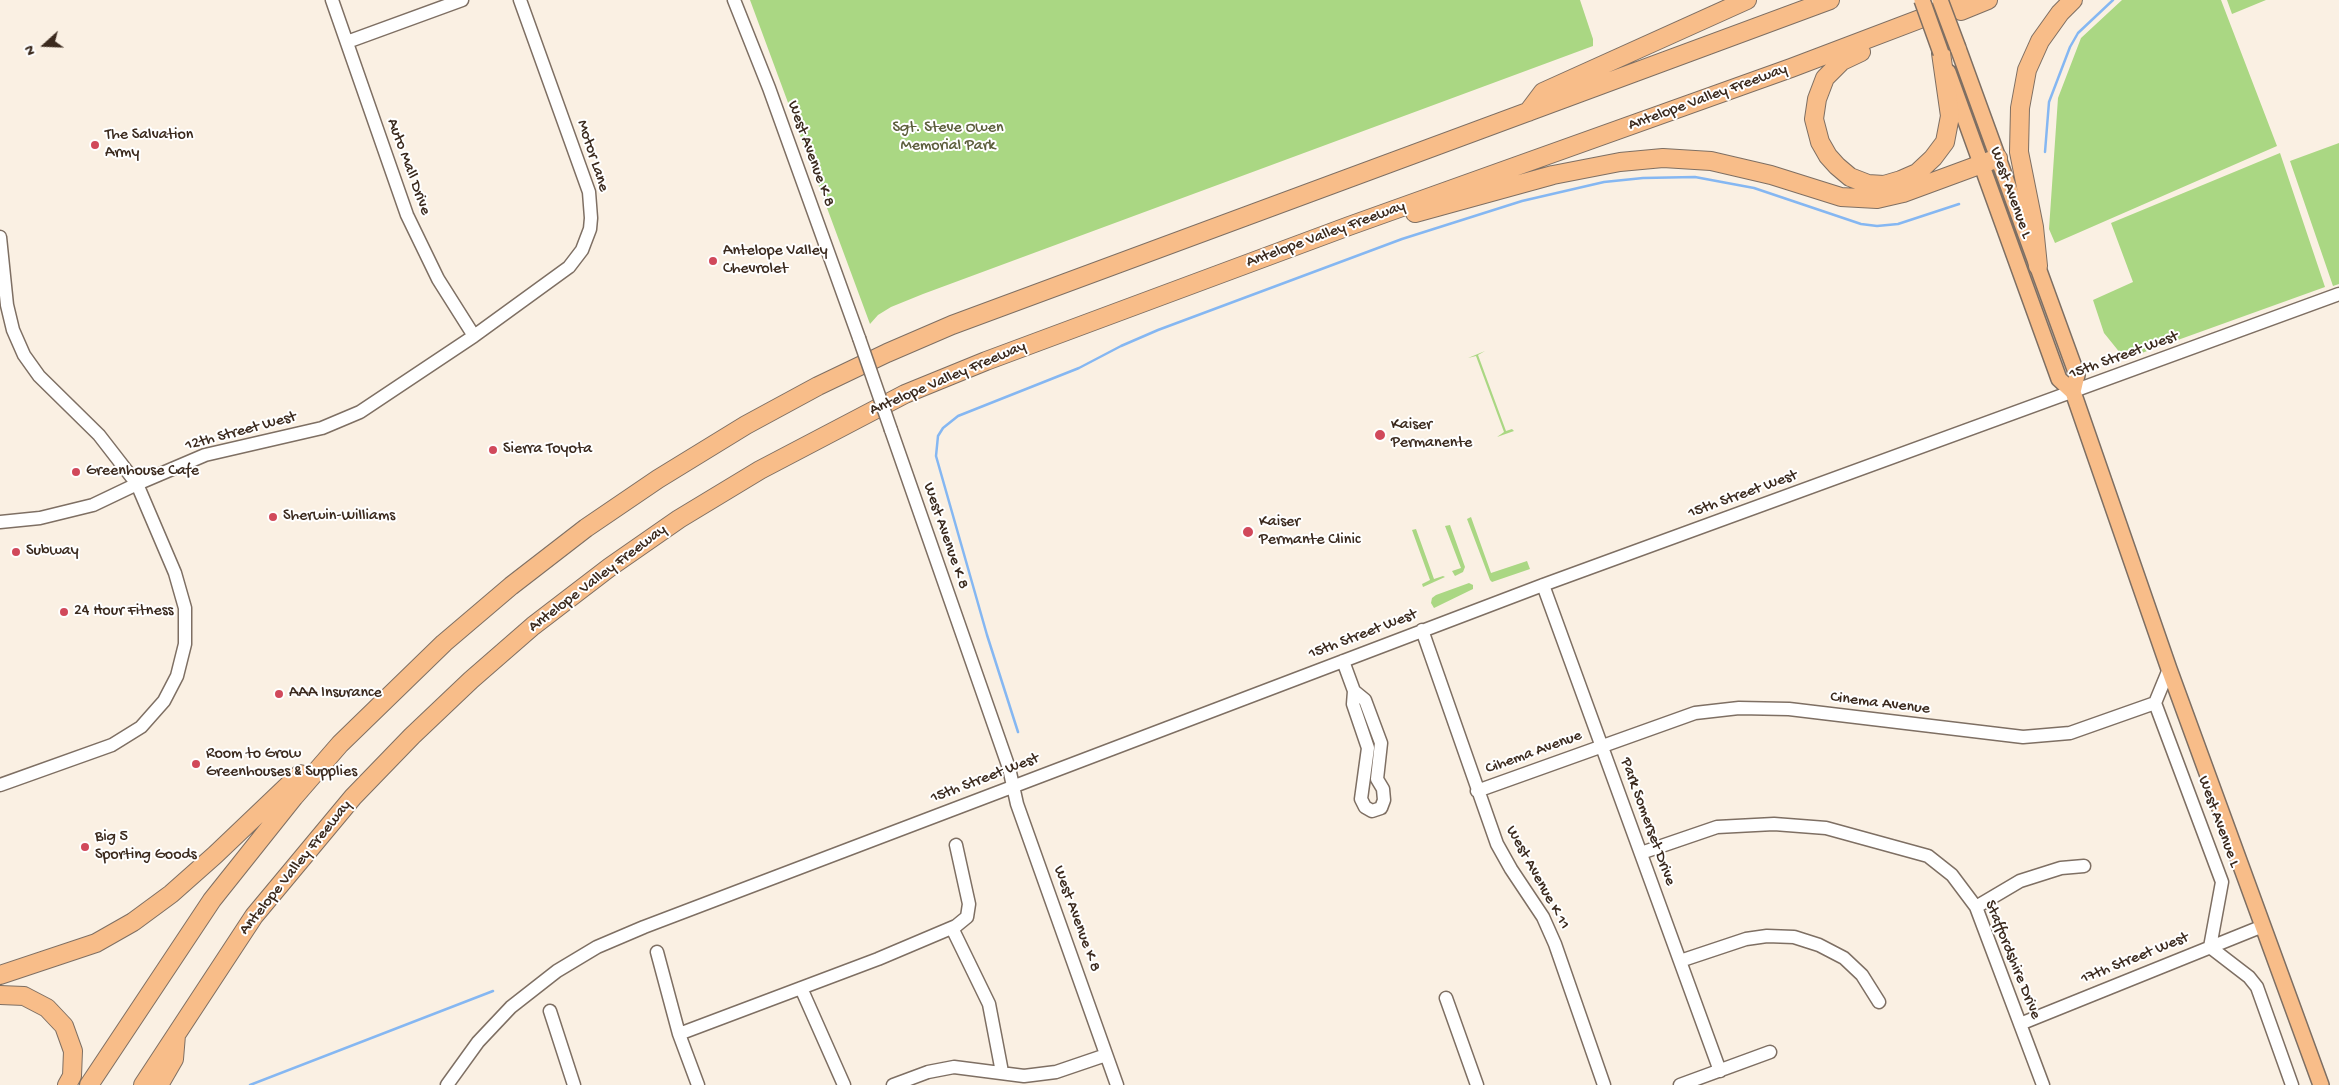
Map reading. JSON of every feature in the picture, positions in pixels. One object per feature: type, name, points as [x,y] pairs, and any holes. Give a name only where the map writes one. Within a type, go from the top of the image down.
[{"type":"highway","points":[[1528,112],[1543,92],[1747,0]]},
{"type":"highway","points":[[89,1085],[212,900],[294,797],[340,744],[444,643],[511,586],[586,528],[658,479],[746,425],[818,386],[952,325],[1830,0]]},
{"type":"highway","name":"Antelope Valley Freeway","points":[[143,1085],[254,916],[353,797],[412,736],[471,680],[533,626],[610,567],[671,524],[760,470],[905,394],[986,361],[1349,226],[1792,68],[1970,0]]},
{"type":"highway","points":[[1950,50],[1950,116],[1944,142],[1933,158],[1917,173],[1884,185],[1868,184],[1850,177],[1828,156],[1820,142],[1814,119],[1817,99],[1825,78],[1842,61],[1988,0]]},
{"type":"highway","points":[[2038,266],[2034,227],[2019,152],[2020,108],[2027,70],[2040,41],[2060,13],[2073,0]]},
{"type":"highway","points":[[1349,226],[1391,220],[1553,175],[1620,162],[1663,158],[1710,161],[1771,175],[1841,197],[1877,199],[1903,193],[1990,161]]},
{"type":"highway","points":[[0,975],[96,943],[133,922],[171,894],[215,856],[318,757],[340,744]]},
{"type":"highway","points":[[0,995],[24,996],[47,1008],[64,1026],[73,1051],[72,1076],[67,1085]]},
{"type":"highway","points":[[159,1085],[174,1059],[176,1033]]},
{"type":"main road","name":"West Avenue L","points":[[1922,0],[1950,50]]},
{"type":"main road","name":"West Avenue L","points":[[1940,0],[1950,50],[1990,161],[2058,379],[2073,392],[2169,669],[2321,1085]]},
{"type":"main road","name":"West Avenue L","points":[[1990,161],[2038,266],[2077,375],[2073,392]]},
{"type":"street","name":"Auto Mall Drive","points":[[332,0],[407,215],[438,279],[474,336]]},
{"type":"street","points":[[347,42],[462,0]]},
{"type":"street","name":"Motor Lane","points":[[474,336],[570,267],[582,250],[591,223],[589,192],[520,0]]},
{"type":"street","name":"West Avenue K 8","points":[[734,0],[769,88],[859,338],[1009,768],[1017,804],[1117,1085]]},
{"type":"street","points":[[0,237],[7,305],[13,330],[24,355],[39,376],[99,435],[137,484],[175,573],[185,608],[185,644],[178,676],[164,701],[141,727],[112,745],[0,785]]},
{"type":"street","name":"15th Street West","points":[[447,1085],[478,1042],[511,1007],[558,971],[598,948],[644,927],[1422,630],[2339,294]]},
{"type":"street","name":"12th Street West","points":[[0,522],[40,518],[93,505],[205,455],[322,428],[360,412],[474,336]]},
{"type":"street","name":"Park Somerset Drive","points":[[1543,585],[1720,1070]]},
{"type":"street","name":"West Avenue K 11","points":[[1422,630],[1497,844],[1510,869],[1544,917],[1604,1085]]},
{"type":"street","points":[[1343,661],[1354,691],[1353,704],[1368,748],[1361,800],[1365,808],[1377,810],[1384,800],[1383,788],[1377,779],[1381,744],[1365,700],[1354,691]]},
{"type":"street","points":[[2155,703],[2169,669]]},
{"type":"street","name":"Cinema Avenue","points":[[1602,745],[1696,713],[1739,708],[1789,709],[2023,737],[2070,733],[2155,703]]},
{"type":"street","name":"West Avenue L","points":[[2155,703],[2222,882],[2210,947]]},
{"type":"street","name":"Cihema Avenue","points":[[1477,791],[1602,745]]},
{"type":"street","points":[[1363,780],[1377,779]]},
{"type":"street","name":"Staffordshire Drive","points":[[1641,853],[1718,828],[1774,824],[1826,828],[1928,856],[1952,875],[1976,907],[2043,1085]]},
{"type":"street","points":[[678,1034],[878,959],[952,928],[967,917],[969,904],[956,845]]},
{"type":"street","points":[[1976,907],[2020,881],[2061,868],[2084,866]]},
{"type":"street","name":"17th Street West","points":[[2020,1024],[2263,926]]},
{"type":"street","points":[[952,928],[989,1004],[1002,1072]]},
{"type":"street","points":[[1680,961],[1746,938],[1767,936],[1794,937],[1819,945],[1844,958],[1862,975],[1879,1002]]},
{"type":"street","points":[[2210,947],[2249,977],[2257,987],[2292,1085]]},
{"type":"street","points":[[657,952],[678,1034],[698,1085]]},
{"type":"street","points":[[800,988],[844,1085]]},
{"type":"street","points":[[1446,998],[1477,1085]]},
{"type":"street","points":[[550,1011],[574,1085]]},
{"type":"street","points":[[1680,1085],[1770,1052]]},
{"type":"street","points":[[893,1085],[928,1072],[954,1067],[1002,1072],[1034,1080],[1106,1055]]},
{"type":"green space","name":"Sgt. Steve Owen Memorial Park","points":[[750,0],[1580,0],[1593,39],[1593,46],[923,294],[891,307],[878,315],[870,324]]},
{"type":"green space","points":[[2122,0],[2221,0],[2277,146],[2055,243],[2049,229],[2058,98],[2081,38]]},
{"type":"green space","points":[[2227,0],[2266,0],[2232,14]]},
{"type":"green space","points":[[2339,143],[2339,284],[2333,286],[2290,161]]},
{"type":"green space","points":[[2280,153],[2325,287],[2125,359],[2104,333],[2093,300],[2133,282],[2111,223]]},
{"type":"green space","points":[[1485,351],[1478,355],[1506,431],[1512,429],[1514,431],[1497,437],[1504,432],[1476,356],[1468,358]]},
{"type":"green space","points":[[1471,517],[1491,573],[1527,561],[1530,569],[1492,582],[1467,519]]},
{"type":"green space","points":[[1450,525],[1465,567],[1463,572],[1455,576],[1452,571],[1461,568],[1445,526]]},
{"type":"green space","points":[[1416,529],[1434,579],[1445,577],[1423,587],[1422,584],[1430,580],[1412,530]]},
{"type":"green space","points":[[1469,583],[1473,585],[1473,589],[1434,608],[1431,603],[1432,598],[1436,595]]},
{"type":"waterway","points":[[2045,152],[2049,102],[2070,47],[2078,33],[2113,0]]},
{"type":"waterway","points":[[1018,732],[987,635],[936,456],[938,436],[943,428],[958,416],[1079,368],[1121,346],[1158,330],[1402,239],[1522,201],[1604,182],[1643,178],[1695,177],[1754,188],[1861,224],[1877,226],[1898,224],[1959,204]]},
{"type":"waterway","points":[[250,1085],[493,991]]},
{"type":"place","name":"The Salvation Army","points":[[95,145]]},
{"type":"place","name":"Antelope Valley Chevrolet","points":[[713,261]]},
{"type":"place","name":"Kaiser Permanente","points":[[1380,435]]},
{"type":"place","name":"Sierra Toyota","points":[[493,450]]},
{"type":"place","name":"Greenhouse Cafe","points":[[76,472]]},
{"type":"place","name":"Sherwin-Williams","points":[[273,517]]},
{"type":"place","name":"Kaiser Permante Clinic","points":[[1248,532]]},
{"type":"place","name":"Subway","points":[[16,552]]},
{"type":"place","name":"24 Hour Fitness","points":[[64,612]]},
{"type":"place","name":"AAA Insurance","points":[[279,694]]},
{"type":"place","name":"Room to Grow Greenhouses & Supplies","points":[[196,764]]},
{"type":"place","name":"Big 5 Sporting Goods","points":[[85,847]]}]
